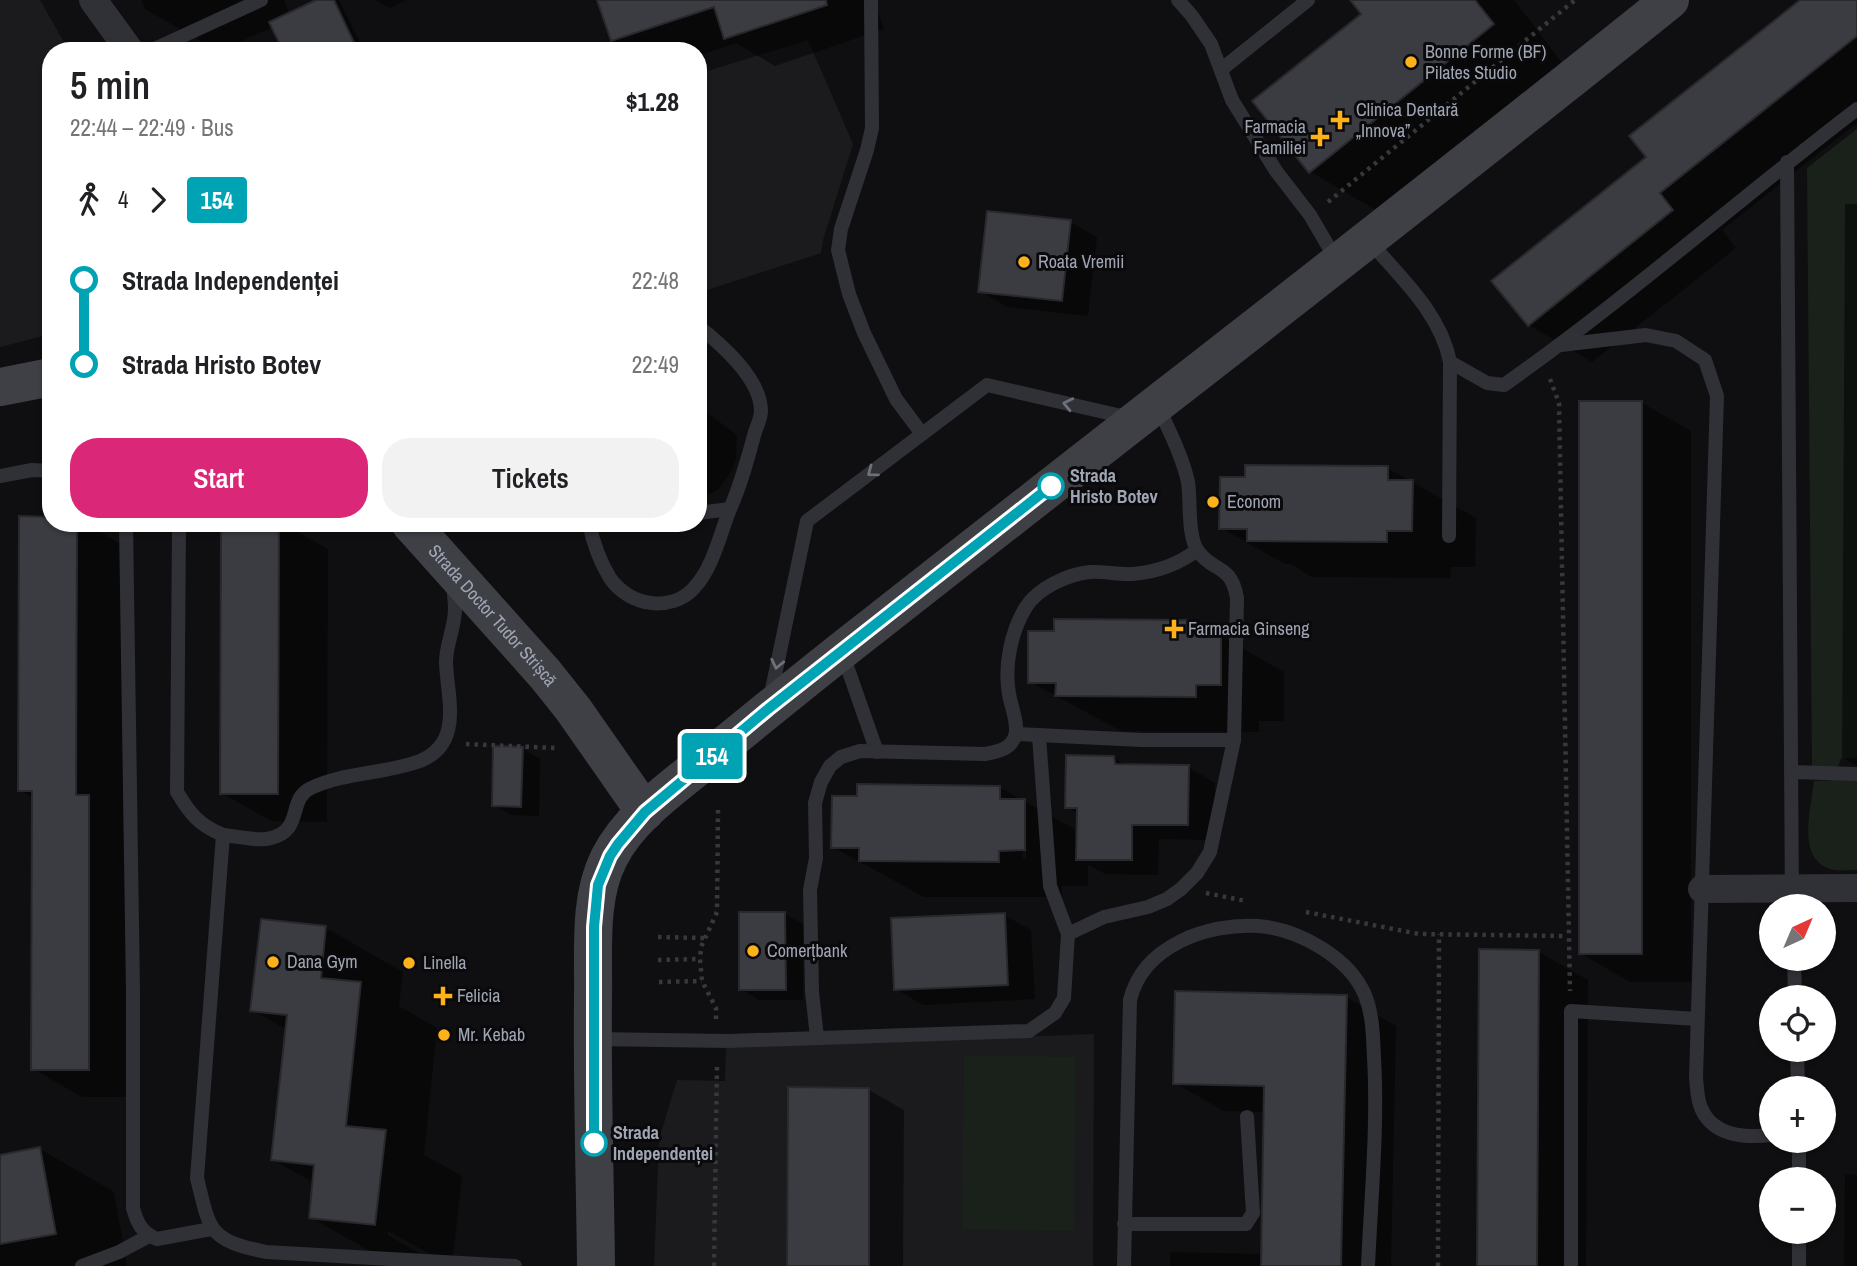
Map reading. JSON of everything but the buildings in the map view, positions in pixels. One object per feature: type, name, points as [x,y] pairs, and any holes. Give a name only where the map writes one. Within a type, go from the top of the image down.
[{"type":"main road","points":[[596,1266],[594,927],[598,885],[610,856],[626,832],[645,812],[768,709],[1338,263],[1657,4]]},
{"type":"main road","points":[[0,387],[42,379]]},
{"type":"main road","name":"Strada Doctor Tudor Strișcă","points":[[418,532],[545,674],[573,709],[645,812]]},
{"type":"street","points":[[93,0],[123,42]]},
{"type":"street","points":[[1814,894],[1857,888]]},
{"type":"street","points":[[1702,889],[1759,894]]},
{"type":"lane","points":[[170,42],[261,0]]},
{"type":"lane","points":[[871,0],[872,128],[841,229],[838,250],[849,295],[864,333],[896,399],[922,434]]},
{"type":"lane","points":[[1178,0],[1205,35],[1222,68],[1232,100],[1276,170],[1310,215],[1338,263]]},
{"type":"lane","points":[[1222,68],[1308,0]]},
{"type":"lane","points":[[1450,362],[1487,383],[1504,385],[1562,345],[1787,162],[1857,109]]},
{"type":"lane","points":[[1787,162],[1792,894]]},
{"type":"lane","points":[[1368,239],[1438,327],[1447,344],[1450,362],[1449,536]]},
{"type":"lane","points":[[591,532],[611,580],[627,594],[644,603],[664,604],[681,598],[695,587],[707,566],[740,488],[761,411],[755,388],[743,370],[720,343],[707,333]]},
{"type":"lane","points":[[1562,345],[1646,335],[1676,341],[1705,360],[1717,396],[1696,1077],[1700,1108],[1710,1124],[1726,1132],[1759,1136]]},
{"type":"lane","points":[[768,709],[807,522],[987,385],[1146,411],[1177,450],[1188,483],[1193,538],[1197,550],[1228,575],[1235,585],[1234,740],[1210,852],[1197,873],[1167,899],[1148,907],[1104,917],[1068,934]]},
{"type":"lane","points":[[0,477],[42,471]]},
{"type":"lane","points":[[707,512],[730,509]]},
{"type":"lane","points":[[126,532],[133,992],[133,1208],[138,1225],[149,1236],[157,1239],[211,1229]]},
{"type":"lane","points":[[179,532],[177,792],[198,820],[207,828],[223,835],[269,839],[285,833],[293,822],[299,797],[308,789],[330,781],[420,761],[442,743],[449,728],[451,701],[446,660],[455,609],[452,597],[455,576]]},
{"type":"lane","points":[[817,1037],[812,992],[810,890],[816,858],[815,803],[821,782],[830,766],[841,758],[860,751],[985,754],[999,752],[1012,743],[1017,734],[1008,690],[1010,649],[1016,625],[1028,604],[1046,587],[1074,575],[1090,572],[1133,574],[1172,565],[1197,550]]},
{"type":"lane","points":[[842,650],[877,752]]},
{"type":"lane","points":[[1017,734],[1142,740],[1234,740]]},
{"type":"lane","points":[[593,1039],[716,1041],[1029,1031],[1055,1013],[1063,998],[1068,934],[1050,886],[1039,736]]},
{"type":"lane","points":[[1791,772],[1857,774]]},
{"type":"lane","points":[[223,835],[197,1178],[211,1229],[226,1240],[266,1252],[515,1266]]},
{"type":"lane","points":[[1124,1266],[1130,1000],[1135,985],[1153,959],[1167,948],[1186,939],[1248,926],[1269,928],[1307,941],[1343,964],[1361,987],[1369,1006],[1376,1091],[1368,1266]]},
{"type":"lane","points":[[1572,1266],[1571,1011],[1697,1019]]},
{"type":"lane","points":[[1124,1224],[1246,1224],[1253,1213],[1247,1117]]},
{"type":"lane","points":[[82,1266],[119,1252],[149,1236]]},
{"type":"lane","points":[[1798,1266],[1799,1244]]},
{"type":"path","points":[[1310,215],[1574,0]]},
{"type":"path","points":[[1536,362],[1551,380],[1559,404],[1567,936],[1571,1011]]},
{"type":"path","points":[[442,743],[556,748]]},
{"type":"path","points":[[1181,889],[1247,901]]},
{"type":"path","points":[[1300,911],[1419,934],[1567,936]]},
{"type":"path","points":[[1438,1266],[1439,934]]},
{"type":"path","points":[[658,937],[704,938]]},
{"type":"path","points":[[659,960],[700,960]]},
{"type":"path","points":[[659,982],[702,981]]},
{"type":"shaded area","points":[[0,0],[40,0],[64,42],[42,42],[42,336],[0,347]]},
{"type":"shaded area","points":[[808,40],[853,144],[821,253],[707,290],[707,71]]},
{"type":"shaded area","points":[[1857,129],[1857,758],[1841,758],[1838,767],[1812,766],[1807,168]]},
{"type":"shaded area","points":[[1857,779],[1857,870],[1835,870],[1822,865],[1814,857],[1810,846],[1808,834],[1814,781]]},
{"type":"shaded area","points":[[1094,1034],[1093,1266],[654,1266],[659,1139],[677,1080],[725,1081],[726,1048]]},
{"type":"shaded area","points":[[964,1055],[1075,1057],[1074,1231],[962,1229]]},
{"type":"bus line","name":"154","points":[[594,1143],[594,927],[598,885],[610,856],[626,832],[645,812],[768,709],[1051,486]]},
{"type":"place","name":"Bonne Forme (BF) Pilates Studio","points":[[1411,62]]},
{"type":"place","name":"Clinica Dentară „Innova”","points":[[1340,120]]},
{"type":"place","name":"Farmacia Familiei","points":[[1320,137]]},
{"type":"place","name":"Roata Vremii","points":[[1024,262]]},
{"type":"place","name":"Strada Hristo Botev","points":[[1051,486]]},
{"type":"place","name":"Econom","points":[[1213,502]]},
{"type":"place","name":"Farmacia Ginseng","points":[[1174,629]]},
{"type":"place","name":"Comerțbank","points":[[753,951]]},
{"type":"place","name":"Dana Gym","points":[[273,962]]},
{"type":"place","name":"Linella","points":[[409,963]]},
{"type":"place","name":"Felicia","points":[[443,996]]},
{"type":"place","name":"Mr. Kebab","points":[[444,1035]]},
{"type":"place","name":"Strada Independenței","points":[[594,1143]]}]
